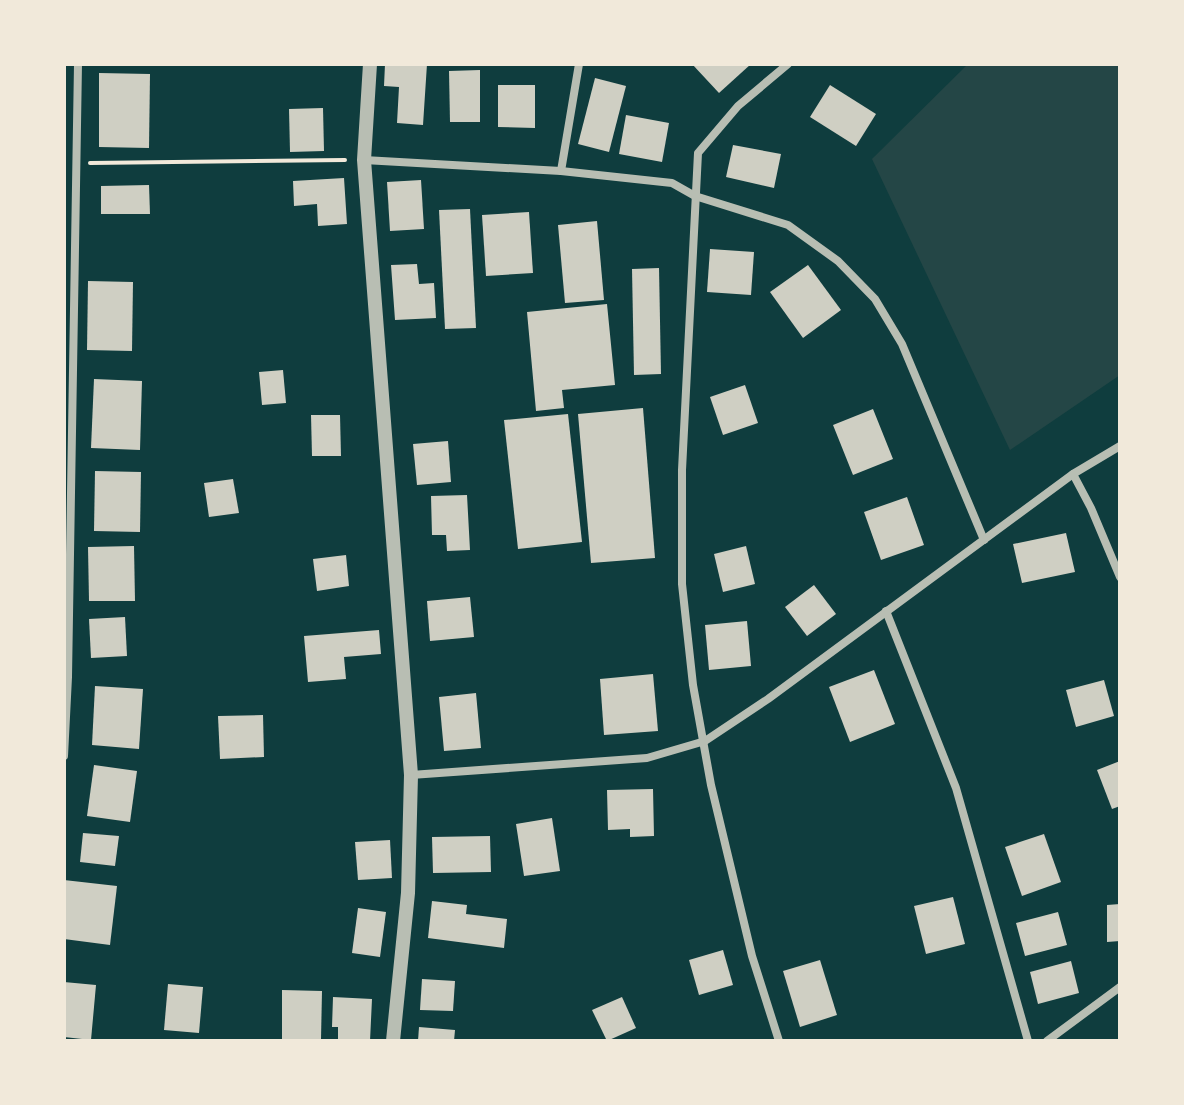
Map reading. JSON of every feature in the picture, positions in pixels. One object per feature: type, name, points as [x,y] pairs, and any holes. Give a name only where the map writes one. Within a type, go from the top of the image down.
[{"type":"street","points":[[64,756],[68,677],[78,64]]},
{"type":"street","points":[[370,64],[364,160],[411,775],[408,893],[393,1041]]},
{"type":"street","points":[[561,171],[579,64]]},
{"type":"street","points":[[779,1041],[752,956],[711,785],[693,685],[682,584],[682,470],[698,153],[738,106],[788,64]]},
{"type":"street","points":[[364,160],[561,171],[672,183],[695,196],[788,225],[838,261],[875,299],[902,344],[984,540]]},
{"type":"street","points":[[411,775],[647,758],[705,741],[768,699],[1073,474],[1120,446]]},
{"type":"street","points":[[1073,474],[1120,577]]},
{"type":"street","points":[[886,611],[956,788],[1028,1041]]},
{"type":"street","points":[[1047,1041],[1120,987]]},
{"type":"path","points":[[75,163],[364,160]]},
{"type":"shaded area","points":[[968,64],[1120,64],[1120,375],[1010,450],[872,159]]},
{"type":"building","points":[[385,64],[427,64],[423,125],[397,123],[399,87],[384,86]]},
{"type":"building","points":[[692,64],[751,64],[719,93]]},
{"type":"building","points":[[480,70],[480,122],[450,122],[449,71]]},
{"type":"building","points":[[99,73],[150,74],[149,148],[99,147]]},
{"type":"building","points":[[595,78],[626,86],[609,152],[578,144]]},
{"type":"building","points":[[498,85],[535,85],[535,128],[498,127]]},
{"type":"building","points":[[830,85],[876,114],[856,146],[810,117]]},
{"type":"building","points":[[323,108],[324,151],[290,152],[289,109]]},
{"type":"building","points":[[626,115],[669,123],[662,162],[619,154]]},
{"type":"building","points":[[733,145],[781,154],[774,188],[726,177]]},
{"type":"building","points":[[344,178],[347,224],[318,226],[317,204],[294,206],[293,181]]},
{"type":"building","points":[[421,180],[424,229],[390,231],[387,182]]},
{"type":"building","points":[[149,185],[150,214],[101,214],[101,186]]},
{"type":"building","points":[[470,209],[476,328],[445,329],[439,210]]},
{"type":"building","points":[[529,212],[533,273],[486,276],[482,215]]},
{"type":"building","points":[[597,221],[604,300],[565,303],[558,225]]},
{"type":"building","points":[[710,249],[754,252],[751,295],[707,292]]},
{"type":"building","points":[[417,264],[419,284],[434,283],[436,318],[395,320],[391,265]]},
{"type":"building","points":[[808,265],[841,310],[803,338],[770,292]]},
{"type":"building","points":[[659,268],[661,374],[634,375],[632,269]]},
{"type":"building","points":[[88,281],[133,282],[132,351],[87,350]]},
{"type":"building","points":[[607,304],[615,385],[562,390],[564,408],[536,411],[527,312]]},
{"type":"building","points":[[283,370],[286,403],[262,405],[259,372]]},
{"type":"building","points":[[94,379],[142,381],[140,450],[91,448]]},
{"type":"building","points":[[745,385],[758,423],[723,435],[710,397]]},
{"type":"building","points":[[643,408],[655,558],[591,563],[578,414]]},
{"type":"building","points":[[873,409],[893,459],[853,475],[833,425]]},
{"type":"building","points":[[568,414],[582,542],[518,549],[504,420]]},
{"type":"building","points":[[311,415],[340,415],[341,456],[312,456]]},
{"type":"building","points":[[448,441],[451,482],[417,485],[413,444]]},
{"type":"building","points":[[95,471],[141,472],[140,532],[94,531]]},
{"type":"building","points":[[233,479],[239,513],[209,517],[204,483]]},
{"type":"building","points":[[467,495],[470,550],[447,551],[446,535],[432,535],[431,496]]},
{"type":"building","points":[[907,497],[924,545],[881,560],[864,512]]},
{"type":"building","points":[[1066,533],[1075,572],[1022,583],[1013,544]]},
{"type":"building","points":[[134,546],[135,601],[89,601],[88,547]]},
{"type":"building","points":[[746,546],[755,584],[723,592],[714,554]]},
{"type":"building","points":[[346,555],[349,586],[317,591],[313,559]]},
{"type":"building","points":[[814,585],[836,614],[807,636],[785,607]]},
{"type":"building","points":[[470,597],[474,637],[430,641],[427,601]]},
{"type":"building","points":[[125,617],[127,656],[91,658],[89,619]]},
{"type":"building","points":[[747,621],[751,666],[709,670],[705,625]]},
{"type":"building","points":[[379,630],[381,654],[344,657],[346,679],[308,682],[304,636]]},
{"type":"building","points":[[874,670],[895,724],[850,742],[829,687]]},
{"type":"building","points":[[653,674],[658,731],[604,735],[600,679]]},
{"type":"building","points":[[1104,680],[1114,716],[1076,727],[1066,690]]},
{"type":"building","points":[[95,686],[143,689],[139,749],[92,745]]},
{"type":"building","points":[[476,693],[481,748],[444,751],[439,697]]},
{"type":"building","points":[[263,715],[264,757],[220,759],[218,716]]},
{"type":"building","points":[[1120,761],[1120,806],[1112,809],[1097,770]]},
{"type":"building","points":[[94,765],[137,771],[130,822],[87,816]]},
{"type":"building","points":[[653,789],[654,836],[630,837],[630,829],[608,830],[607,790]]},
{"type":"building","points":[[552,818],[560,871],[524,876],[516,824]]},
{"type":"building","points":[[83,833],[119,836],[115,866],[80,862]]},
{"type":"building","points":[[1044,834],[1061,882],[1022,896],[1005,847]]},
{"type":"building","points":[[490,836],[491,872],[433,873],[432,837]]},
{"type":"building","points":[[390,840],[392,878],[358,880],[355,842]]},
{"type":"building","points":[[64,880],[117,886],[110,945],[64,939]]},
{"type":"building","points":[[953,897],[965,944],[926,954],[914,906]]},
{"type":"building","points":[[432,901],[467,905],[466,914],[507,919],[504,948],[428,938]]},
{"type":"building","points":[[1120,904],[1120,941],[1107,942],[1107,905]]},
{"type":"building","points":[[358,908],[386,912],[380,957],[352,953]]},
{"type":"building","points":[[1058,912],[1067,945],[1025,956],[1016,923]]},
{"type":"building","points":[[723,950],[733,985],[699,995],[689,960]]},
{"type":"building","points":[[820,960],[837,1015],[800,1027],[783,971]]},
{"type":"building","points":[[1071,961],[1079,993],[1038,1004],[1030,972]]},
{"type":"building","points":[[422,979],[455,981],[453,1011],[420,1010]]},
{"type":"building","points":[[64,982],[96,985],[91,1040],[64,1037]]},
{"type":"building","points":[[168,984],[203,987],[199,1033],[164,1030]]},
{"type":"building","points":[[282,990],[322,991],[321,1040],[282,1039]]},
{"type":"building","points":[[333,997],[372,999],[370,1041],[338,1041],[338,1027],[332,1027]]},
{"type":"building","points":[[622,997],[636,1028],[607,1041],[592,1010]]},
{"type":"building","points":[[419,1027],[455,1030],[454,1041],[418,1041]]}]
